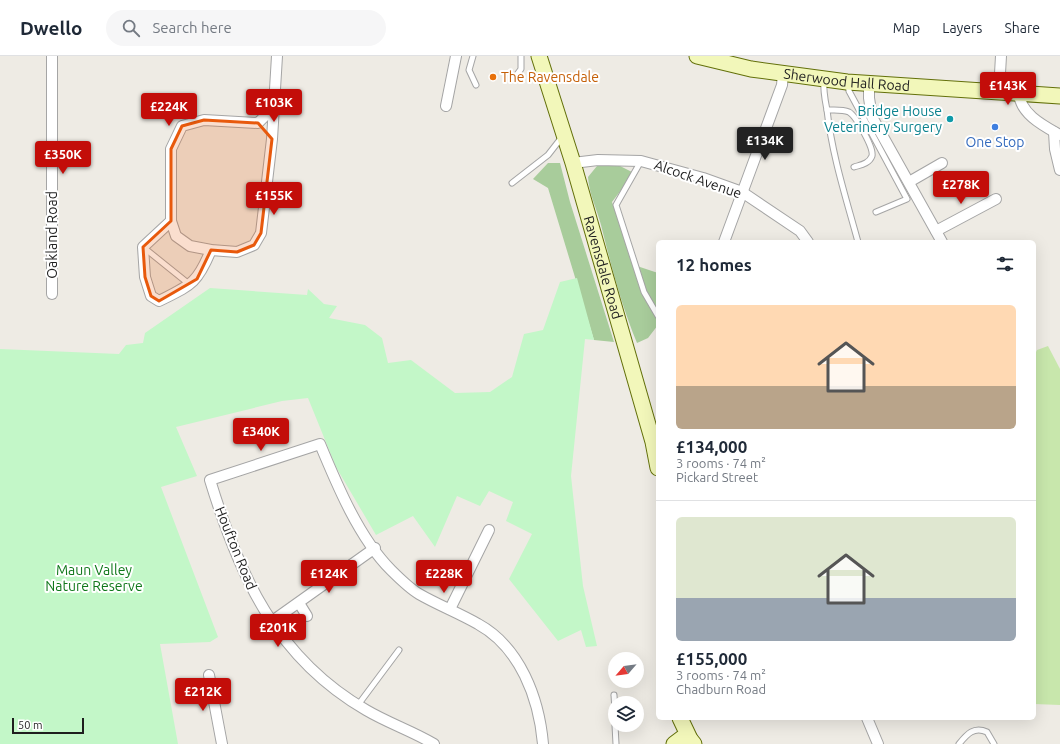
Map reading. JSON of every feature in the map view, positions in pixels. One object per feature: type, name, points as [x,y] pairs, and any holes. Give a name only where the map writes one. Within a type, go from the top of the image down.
[{"type":"main road","name":"Sherwood Hall Road","points":[[697,56],[751,69],[848,82],[1060,96]]},
{"type":"main road","name":"Ravensdale Road","points":[[545,60],[564,135],[656,442]]},
{"type":"main road","points":[[680,720],[684,742]]},
{"type":"street","name":"Oakland Road","points":[[52,56],[52,294]]},
{"type":"street","points":[[272,139],[258,124],[204,120],[182,126],[171,149],[171,221],[176,236],[190,246],[211,250],[237,252],[254,245],[261,233],[272,139],[277,56]]},
{"type":"street","points":[[446,106],[456,56]]},
{"type":"street","points":[[999,92],[1001,56]]},
{"type":"street","points":[[725,240],[782,85],[783,74]]},
{"type":"street","points":[[869,84],[869,98],[872,117],[941,240]]},
{"type":"street","points":[[1019,93],[1020,100],[1028,113],[1057,134],[1055,149],[1060,170]]},
{"type":"street","points":[[258,124],[273,108]]},
{"type":"street","name":"Alcock Avenue","points":[[573,163],[598,160],[641,161],[669,168],[742,192],[800,231],[807,240]]},
{"type":"street","points":[[909,182],[942,163]]},
{"type":"street","points":[[936,231],[996,199]]},
{"type":"street","points":[[171,221],[143,247],[145,277],[151,296],[158,301],[197,279],[203,270],[211,250]]},
{"type":"street","name":"Houfton Road","points":[[374,548],[344,500],[320,444],[210,480],[225,529],[251,588],[271,622],[294,650],[326,682],[358,705],[434,744]]},
{"type":"street","points":[[450,609],[489,530]]},
{"type":"street","points":[[271,622],[374,548],[390,569],[418,593],[480,625],[503,643],[519,664],[534,697],[541,724],[543,744]]},
{"type":"street","points":[[299,603],[307,616]]},
{"type":"street","points":[[221,682],[209,680],[222,744]]},
{"type":"street","points":[[868,720],[878,744]]},
{"type":"lane","points":[[473,56],[469,70],[476,84]]},
{"type":"lane","points":[[515,78],[521,70],[521,56]]},
{"type":"lane","points":[[824,79],[823,90],[827,110],[827,122],[857,240]]},
{"type":"lane","points":[[848,82],[849,91],[907,199],[876,212]]},
{"type":"lane","points":[[827,110],[842,110],[855,117],[872,149],[872,156],[868,162],[854,167]]},
{"type":"lane","points":[[512,183],[548,155],[564,135]]},
{"type":"lane","points":[[641,161],[616,205],[644,292],[656,313]]},
{"type":"lane","points":[[143,247],[189,284]]},
{"type":"lane","points":[[358,705],[399,650]]},
{"type":"lane","points":[[959,744],[968,733],[979,729],[987,732],[994,744]]},
{"type":"lane","points":[[616,732],[616,744]]},
{"type":"highlighted area","points":[[204,120],[258,123],[272,139],[261,233],[254,245],[237,252],[211,250],[197,279],[159,301],[151,296],[145,277],[143,247],[171,221],[171,149],[182,126]]},
{"type":"green space","points":[[548,163],[560,163],[570,202],[614,342],[594,340],[548,188],[533,179]]},
{"type":"green space","points":[[597,166],[620,166],[634,173],[612,202],[634,265],[656,272],[656,328],[648,338],[637,343],[621,299],[593,201],[588,177]]},
{"type":"green space","name":"Maun Valley Nature Reserve","points":[[577,278],[594,340],[585,339],[571,476],[583,586],[597,646],[586,647],[581,630],[558,641],[509,579],[532,534],[506,521],[513,502],[489,491],[480,506],[457,496],[435,547],[413,516],[376,535],[336,467],[308,398],[282,401],[176,427],[197,476],[161,487],[218,637],[210,642],[160,644],[178,744],[0,744],[0,349],[119,354],[126,345],[143,343],[145,333],[210,288],[307,295],[308,289],[324,304],[337,306],[329,318],[365,325],[382,338],[388,363],[411,360],[455,393],[490,392],[512,377],[524,334],[543,330],[560,282]]},
{"type":"green space","points":[[1048,346],[1060,369],[1060,705],[1036,704],[1037,350]]},
{"type":"place","name":"The Ravensdale","points":[[493,77]]},
{"type":"place","name":"Bridge House Veterinery Surgery","points":[[950,119]]},
{"type":"place","name":"One Stop","points":[[995,127]]}]
